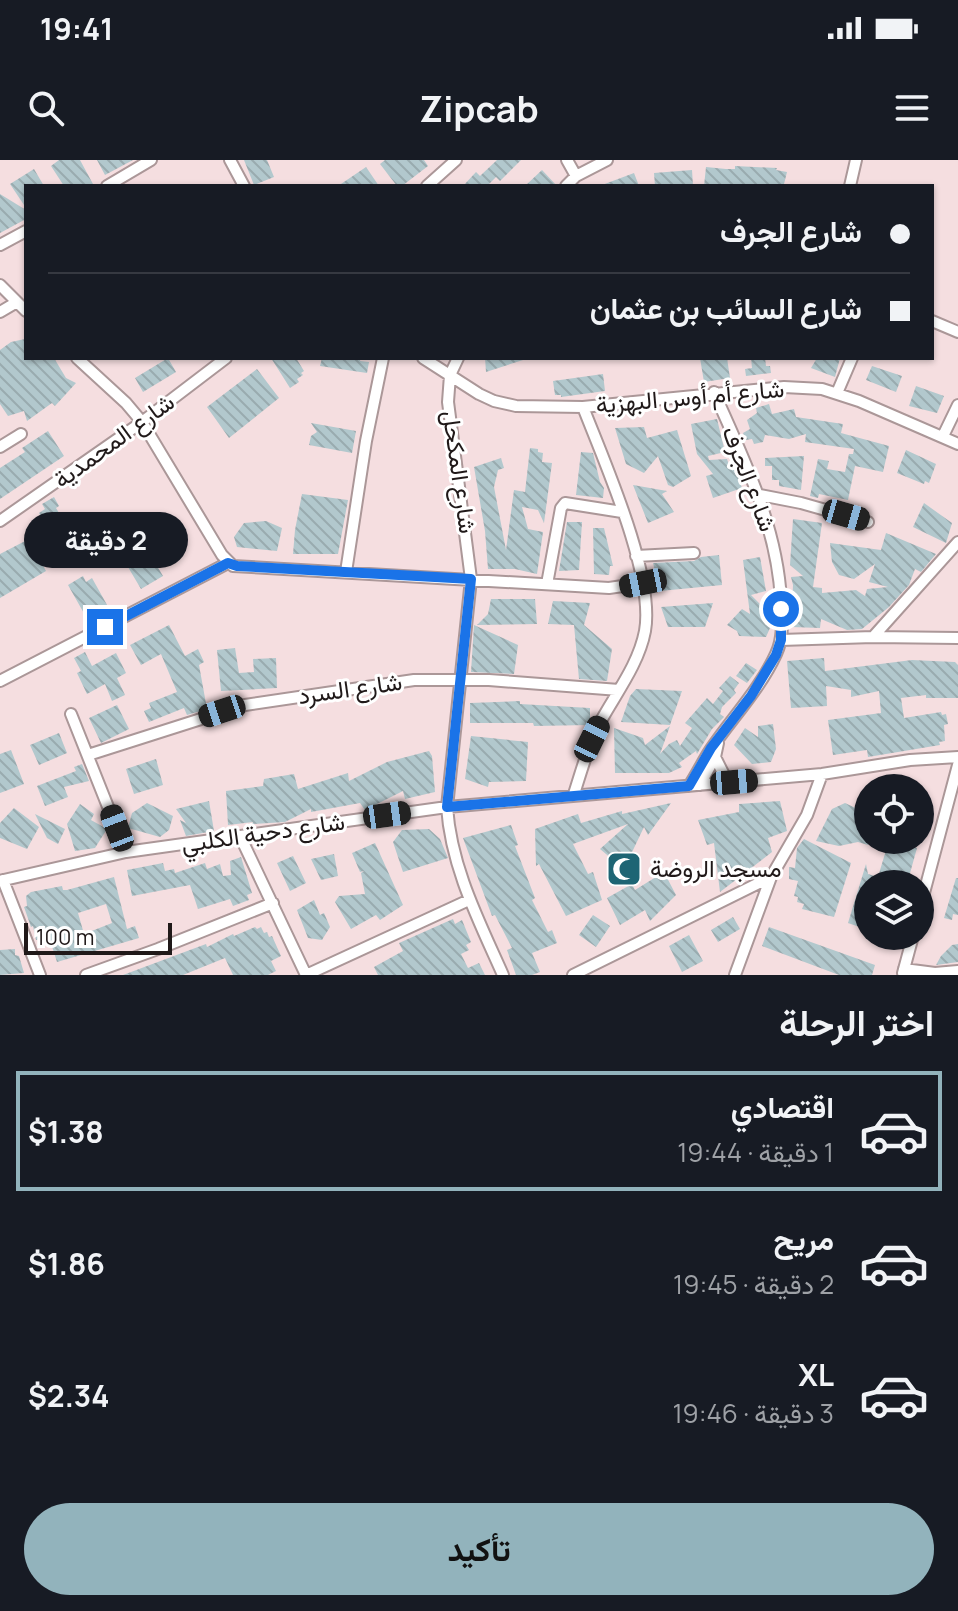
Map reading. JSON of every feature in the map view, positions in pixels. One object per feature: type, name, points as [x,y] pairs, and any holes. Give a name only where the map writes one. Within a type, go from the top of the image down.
[{"type":"street","points":[[110,184],[151,160]]},
{"type":"street","points":[[230,160],[243,184]]},
{"type":"street","points":[[429,184],[456,160]]},
{"type":"street","points":[[567,160],[576,176]]},
{"type":"street","points":[[568,184],[576,176],[607,160]]},
{"type":"street","points":[[850,184],[856,160]]},
{"type":"street","points":[[0,245],[24,232]]},
{"type":"street","points":[[0,285],[24,309]]},
{"type":"street","points":[[0,312],[17,302]]},
{"type":"street","points":[[934,322],[958,332]]},
{"type":"street","points":[[79,360],[142,422],[228,563],[304,571],[609,588],[643,583]]},
{"type":"street","name":"شارع المحمدية","points":[[0,521],[142,422],[223,360]]},
{"type":"street","points":[[346,572],[366,441],[383,360]]},
{"type":"street","name":"شارع أم أوس البهزية","points":[[426,360],[494,401],[545,408],[784,387],[822,389],[958,444]]},
{"type":"street","points":[[450,375],[457,360]]},
{"type":"street","points":[[837,393],[851,360]]},
{"type":"street","name":"شارع المكحل","points":[[450,375],[448,402],[471,579],[454,718],[448,828],[469,900],[503,975]]},
{"type":"street","name":"شارع الجرف","points":[[694,785],[718,741],[776,655],[781,640],[778,570],[760,495],[714,392]]},
{"type":"street","points":[[943,436],[958,405]]},
{"type":"street","points":[[574,794],[592,739],[619,690],[645,632],[647,609],[636,556],[583,407]]},
{"type":"street","points":[[0,447],[21,434]]},
{"type":"street","points":[[760,495],[868,522]]},
{"type":"street","points":[[547,584],[561,508],[565,503],[622,512]]},
{"type":"street","points":[[873,637],[958,542]]},
{"type":"street","points":[[636,556],[694,553]]},
{"type":"street","points":[[0,681],[228,563]]},
{"type":"street","points":[[781,640],[958,638]]},
{"type":"street","name":"شارع السرد","points":[[88,755],[245,705],[414,680],[461,679],[619,690]]},
{"type":"street","points":[[71,714],[126,852]]},
{"type":"street","points":[[694,785],[715,757],[718,741]]},
{"type":"street","points":[[715,757],[724,775],[734,782]]},
{"type":"street","name":"شارع دحية الكلبي","points":[[2,880],[126,852],[447,807],[822,774],[910,760],[958,757]]},
{"type":"street","points":[[930,870],[958,765]]},
{"type":"street","points":[[735,975],[771,877],[807,815],[822,774]]},
{"type":"street","points":[[240,836],[306,975],[469,900]]},
{"type":"street","points":[[573,975],[771,877]]},
{"type":"street","points":[[2,880],[40,975]]},
{"type":"street","points":[[86,975],[273,903]]},
{"type":"street","points":[[909,950],[903,972],[958,971]]},
{"type":"building","points":[[59,160],[80,160],[93,184],[63,184],[51,166]]},
{"type":"building","points":[[97,160],[133,160],[105,175]]},
{"type":"building","points":[[244,160],[267,160],[274,177],[254,184]]},
{"type":"building","points":[[385,160],[424,160],[428,166],[405,184],[395,184],[380,164]]},
{"type":"building","points":[[497,160],[521,160],[500,181],[496,177],[489,184],[465,184],[476,172],[480,176]]},
{"type":"building","points":[[735,166],[777,168],[787,172],[784,184],[704,184],[706,167],[735,169]]},
{"type":"building","points":[[366,167],[378,184],[341,184]]},
{"type":"building","points":[[34,169],[43,184],[24,184],[24,205],[10,184]]},
{"type":"building","points":[[542,170],[555,184],[527,184]]},
{"type":"building","points":[[692,170],[693,184],[655,184],[654,173]]},
{"type":"building","points":[[634,173],[638,184],[605,184]]},
{"type":"building","points":[[0,194],[24,209],[24,220],[0,233]]},
{"type":"building","points":[[24,339],[24,360],[55,360],[66,378],[76,383],[55,406],[52,403],[27,421],[24,411],[8,416],[0,404],[0,350],[11,342]]},
{"type":"building","points":[[165,360],[169,360],[176,372],[143,392],[135,378]]},
{"type":"building","points":[[272,360],[297,360],[303,375],[290,388]]},
{"type":"building","points":[[322,360],[369,362],[367,373],[320,366]]},
{"type":"building","points":[[485,360],[523,360],[486,372]]},
{"type":"building","points":[[700,360],[727,360],[730,378],[704,382]]},
{"type":"building","points":[[751,360],[765,360],[771,373],[746,376],[745,369],[752,368]]},
{"type":"building","points":[[816,360],[839,360],[835,377],[811,368]]},
{"type":"building","points":[[872,366],[902,376],[896,392],[866,380]]},
{"type":"building","points":[[257,369],[279,398],[229,438],[207,407]]},
{"type":"building","points":[[603,374],[605,391],[561,397],[555,395],[553,381]]},
{"type":"building","points":[[916,386],[944,396],[937,413],[909,406]]},
{"type":"building","points":[[769,404],[772,414],[794,409],[796,417],[843,424],[841,433],[889,446],[883,472],[855,466],[848,500],[819,494],[818,498],[810,496],[818,459],[829,461],[827,469],[845,472],[849,454],[853,454],[854,449],[805,442],[806,434],[789,439],[765,435],[763,442],[754,444],[752,439],[746,440],[743,433],[750,429],[747,420],[757,413],[756,408]]},
{"type":"building","points":[[717,419],[725,452],[708,456],[709,460],[727,459],[730,468],[735,466],[742,488],[713,498],[706,476],[713,474],[697,454],[691,424]]},
{"type":"building","points":[[311,423],[356,431],[352,453],[309,445],[311,436],[317,432]]},
{"type":"building","points":[[644,427],[647,438],[677,430],[691,476],[673,487],[668,485],[658,456],[644,473],[626,464],[615,428]]},
{"type":"building","points":[[48,431],[64,456],[0,499],[0,468],[25,452],[22,448]]},
{"type":"building","points":[[530,448],[543,453],[542,462],[552,463],[544,523],[538,510],[522,507],[528,529],[543,532],[537,574],[515,569],[488,569],[474,467],[501,458],[504,468],[498,470],[494,487],[506,550],[514,490],[525,492]]},
{"type":"building","points":[[906,450],[936,464],[929,483],[925,481],[924,484],[897,473]]},
{"type":"building","points":[[581,452],[593,453],[604,488],[603,498],[576,495]]},
{"type":"building","points":[[804,456],[801,490],[779,486],[779,480],[772,480],[772,466],[765,466],[765,458]]},
{"type":"building","points":[[633,485],[667,491],[662,494],[674,512],[648,523]]},
{"type":"building","points":[[302,494],[348,500],[338,554],[293,554]]},
{"type":"building","points":[[54,497],[59,506],[56,508],[80,548],[59,561],[37,521],[42,518],[39,513],[45,509],[42,504]]},
{"type":"building","points":[[924,503],[952,523],[946,543],[913,527]]},
{"type":"building","points":[[793,519],[822,523],[813,587],[822,588],[822,593],[856,590],[865,596],[867,589],[888,587],[869,582],[875,564],[854,579],[839,575],[832,562],[830,543],[881,550],[886,533],[936,554],[921,572],[915,569],[909,585],[862,629],[847,630],[821,619],[820,628],[791,627],[791,577],[803,576],[790,565]]},
{"type":"building","points":[[266,521],[282,528],[277,551],[237,547],[234,537],[244,523]]},
{"type":"building","points":[[567,522],[582,522],[579,570],[559,571]]},
{"type":"building","points":[[134,527],[163,576],[141,589],[112,540]]},
{"type":"building","points":[[593,528],[604,528],[613,566],[610,566],[609,575],[594,574]]},
{"type":"building","points":[[29,539],[46,571],[0,598],[0,554]]},
{"type":"building","points":[[719,555],[722,585],[660,591],[653,563],[694,561]]},
{"type":"building","points":[[760,557],[766,591],[751,595],[769,613],[770,628],[766,637],[739,636],[727,625],[742,609],[750,614],[743,560]]},
{"type":"building","points":[[83,576],[86,582],[92,578],[111,612],[90,624],[68,585]]},
{"type":"building","points":[[491,599],[535,599],[537,624],[477,625],[488,614]]},
{"type":"building","points":[[553,601],[590,603],[584,625],[612,649],[607,681],[579,679],[574,625],[548,624]]},
{"type":"building","points":[[713,603],[705,627],[668,627],[661,607]]},
{"type":"building","points":[[169,625],[185,656],[198,649],[204,662],[199,665],[207,709],[187,715],[184,708],[149,722],[144,711],[151,708],[149,703],[177,692],[161,654],[141,665],[130,645]]},
{"type":"building","points":[[474,625],[518,645],[514,674],[471,672]]},
{"type":"building","points":[[235,648],[239,673],[254,672],[253,659],[276,658],[277,688],[221,691],[217,650]]},
{"type":"building","points":[[85,652],[92,666],[116,653],[126,673],[117,678],[125,695],[112,701],[105,684],[87,694],[74,658]]},
{"type":"building","points":[[824,658],[825,671],[912,660],[955,662],[958,665],[958,698],[926,698],[926,695],[901,698],[904,718],[941,712],[942,715],[946,714],[945,741],[939,742],[940,745],[868,757],[867,750],[833,755],[828,720],[881,713],[879,691],[851,697],[851,690],[826,686],[827,706],[791,708],[787,661]]},
{"type":"building","points":[[746,663],[757,670],[747,683],[736,676]]},
{"type":"building","points":[[730,676],[739,683],[734,690],[736,693],[722,707],[720,714],[724,717],[712,729],[697,754],[696,751],[679,763],[682,767],[669,773],[615,773],[614,728],[643,738],[645,745],[670,726],[660,754],[677,740],[680,746],[692,728],[685,723],[707,698],[713,704],[723,691],[719,688]]},
{"type":"building","points":[[636,689],[682,691],[670,725],[621,722],[630,696]]},
{"type":"building","points":[[520,701],[520,704],[590,708],[590,725],[470,723],[470,703]]},
{"type":"building","points":[[117,705],[129,729],[101,743],[89,718]]},
{"type":"building","points":[[773,724],[776,749],[771,762],[752,764],[734,745],[745,728],[758,737],[758,726]]},
{"type":"building","points":[[59,733],[67,753],[39,765],[30,745]]},
{"type":"building","points":[[471,736],[528,742],[526,781],[489,782],[488,787],[465,779]]},
{"type":"building","points":[[11,750],[24,784],[0,793],[0,754]]},
{"type":"building","points":[[429,751],[435,792],[405,799],[403,791],[365,810],[360,803],[311,812],[311,809],[285,822],[228,825],[226,791],[263,786],[264,779],[294,774],[298,789],[348,773],[349,781],[387,762]]},
{"type":"building","points":[[156,759],[163,785],[134,794],[126,769]]},
{"type":"building","points":[[82,764],[89,781],[64,787],[68,797],[45,806],[37,786],[76,771],[74,767]]},
{"type":"building","points":[[209,801],[214,831],[186,836],[180,820],[186,823],[176,809]]},
{"type":"building","points":[[780,801],[787,831],[768,838],[772,852],[720,892],[714,843],[707,845],[698,820],[739,812],[739,804]]},
{"type":"building","points":[[147,803],[173,816],[169,830],[160,837],[128,828],[132,813]]},
{"type":"building","points":[[671,803],[648,835],[644,827],[624,869],[600,849],[628,824],[573,844],[588,874],[593,872],[602,900],[566,916],[539,864],[536,866],[535,829],[578,814],[581,823],[622,811],[622,814]]},
{"type":"building","points":[[845,803],[854,807],[854,843],[839,846],[816,841],[832,809]]},
{"type":"building","points":[[80,804],[94,814],[91,820],[107,829],[95,848],[75,851],[67,824]]},
{"type":"building","points":[[14,808],[39,827],[27,849],[0,838],[0,823]]},
{"type":"building","points":[[35,814],[65,829],[58,844],[47,838]]},
{"type":"building","points":[[511,825],[518,845],[515,846],[535,898],[532,900],[557,943],[532,953],[540,972],[532,975],[516,975],[507,950],[512,948],[495,915],[492,916],[463,838]]},
{"type":"building","points":[[429,829],[440,839],[448,858],[403,872],[393,842],[402,830]]},
{"type":"building","points":[[804,839],[851,863],[834,917],[802,909],[804,904],[797,902],[798,897],[794,896],[798,881],[789,879],[789,867],[795,868],[797,848]]},
{"type":"building","points":[[375,843],[403,905],[380,920],[376,915],[351,929],[335,902],[339,896],[365,894],[361,873],[364,871],[360,872],[352,853]]},
{"type":"building","points":[[334,854],[338,876],[321,880],[311,859]]},
{"type":"building","points":[[885,854],[915,854],[911,870],[880,870]]},
{"type":"building","points":[[293,856],[306,883],[290,891],[277,863]]},
{"type":"building","points":[[241,857],[252,893],[247,895],[249,900],[233,906],[230,899],[198,909],[190,885],[132,896],[127,870],[163,863],[165,871],[174,869],[175,873],[205,863],[207,869],[220,864],[223,876],[231,875],[230,861]]},
{"type":"building","points":[[664,872],[676,895],[650,921],[645,910],[620,925],[607,898],[632,884],[635,890]]},
{"type":"building","points":[[114,877],[127,929],[135,926],[139,938],[57,962],[49,937],[36,940],[24,907],[27,906],[26,896],[31,892],[62,886],[63,890]],"holes":[[[106,904],[112,923],[84,934],[78,913]]]},
{"type":"building","points":[[956,878],[958,915],[953,914],[952,920],[944,918]]},
{"type":"building","points":[[314,900],[320,915],[324,913],[330,927],[322,940],[308,938],[297,910]]},
{"type":"building","points":[[854,903],[854,925],[848,923]]},
{"type":"building","points":[[593,915],[610,926],[596,947],[579,935]]},
{"type":"building","points":[[733,917],[740,929],[718,942],[711,930]]},
{"type":"building","points":[[453,919],[455,924],[462,920],[471,942],[466,945],[469,950],[461,954],[468,968],[479,963],[485,975],[378,975],[374,967],[403,951],[399,943]]},
{"type":"building","points":[[261,927],[264,933],[272,936],[281,956],[271,961],[276,971],[268,975],[233,975],[225,958],[183,975],[123,975],[206,944],[207,947]]},
{"type":"building","points":[[769,927],[875,965],[872,975],[839,975],[762,946]]},
{"type":"building","points":[[689,935],[703,961],[682,972],[669,946]]},
{"type":"building","points":[[958,944],[958,962],[936,965],[952,945]]},
{"type":"building","points":[[15,949],[24,973],[0,975],[0,950]]},
{"type":"place","name":"مسجد الروضة","points":[[624,869]]},
{"type":"route","points":[[105,627],[228,563],[233,566],[304,571],[471,579],[447,807],[689,786],[711,748],[751,696],[776,655],[781,640],[781,609]]}]
